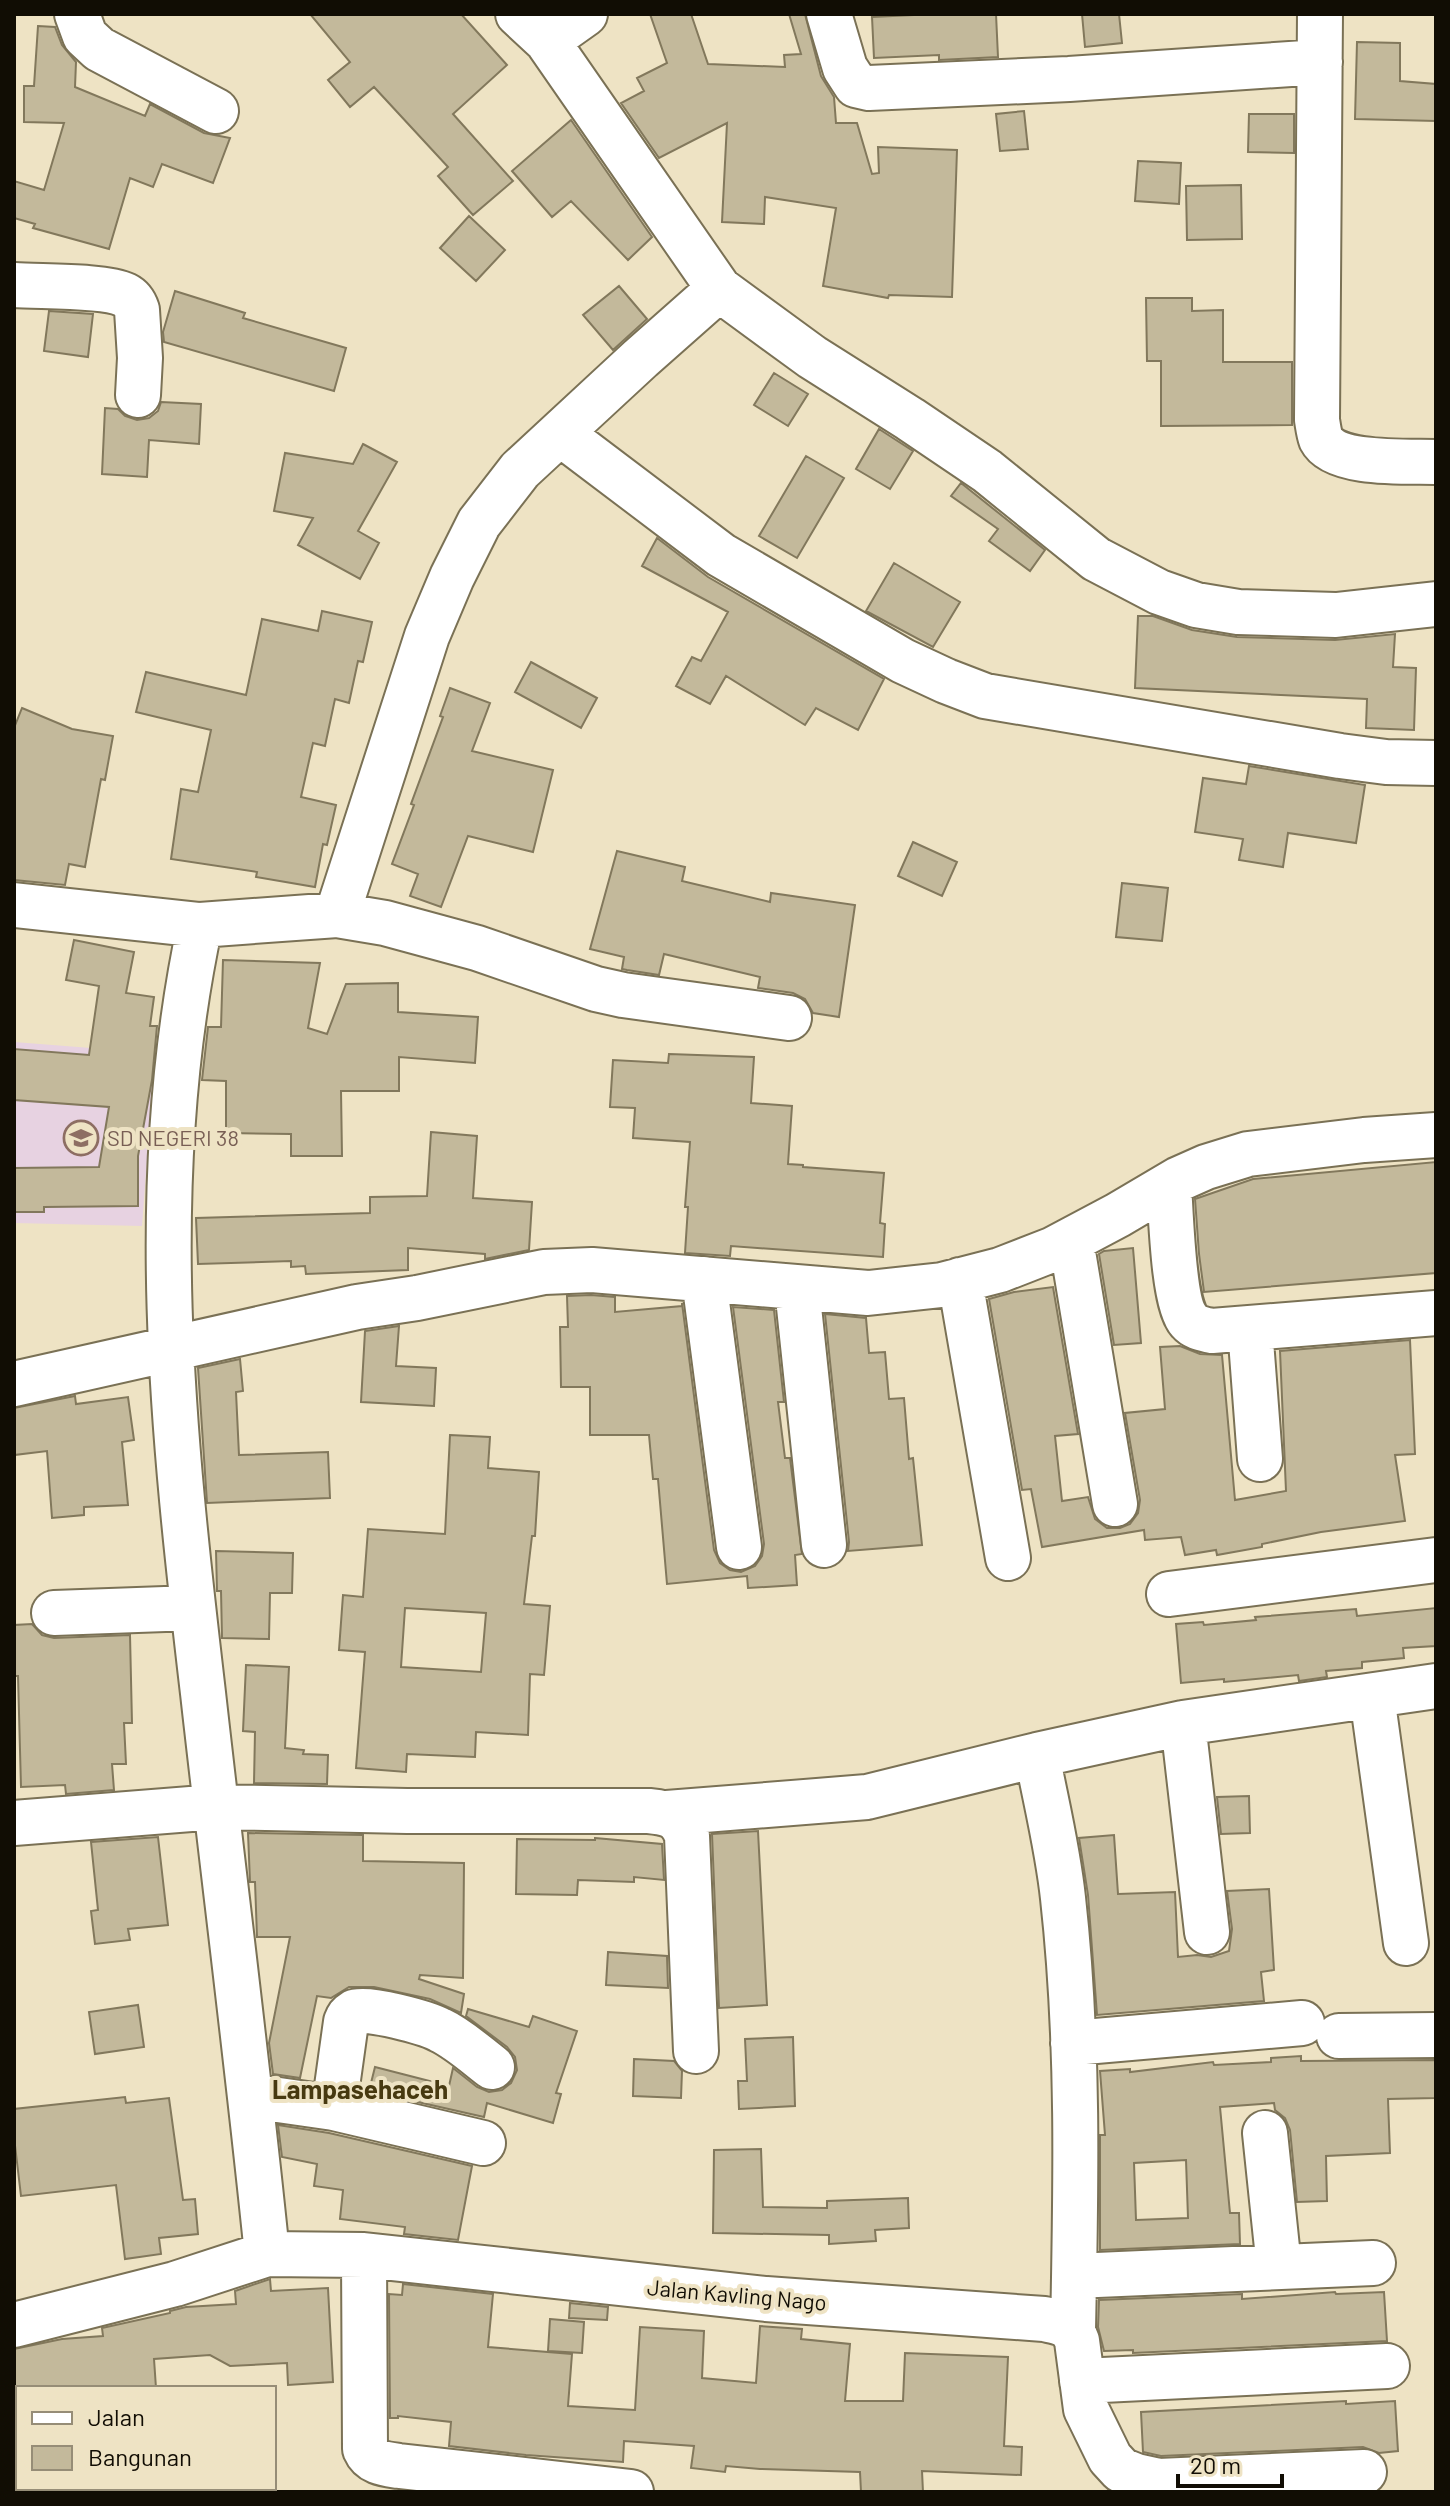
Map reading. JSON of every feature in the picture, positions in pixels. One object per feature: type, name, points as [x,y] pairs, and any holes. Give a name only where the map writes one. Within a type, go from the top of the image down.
[{"type":"street","points":[[77,14],[85,36],[99,49],[216,111]]},
{"type":"street","points":[[585,14],[533,28],[719,289],[812,357],[987,471],[1096,559],[1159,592],[1196,605],[1238,612],[1336,615],[1436,604]]},
{"type":"street","points":[[829,14],[845,68],[856,85],[869,88],[1069,79],[1320,62]]},
{"type":"street","points":[[1320,14],[1317,420],[1321,439],[1338,454],[1356,458],[1436,462]]},
{"type":"street","points":[[14,285],[101,290],[126,295],[137,310],[140,358],[138,395]]},
{"type":"street","points":[[337,915],[427,636],[479,523],[520,470],[719,289]]},
{"type":"street","points":[[561,434],[721,555],[903,661],[985,696],[1340,756],[1386,762],[1436,763]]},
{"type":"street","points":[[14,905],[200,925],[337,915],[385,923],[477,948],[596,989],[789,1018]]},
{"type":"street","points":[[200,925],[180,1035],[173,1095],[167,1203],[169,1349],[193,1608],[267,2254]]},
{"type":"street","points":[[14,1384],[357,1307],[544,1272],[592,1270],[797,1288],[892,1292],[1000,1270],[1071,1240],[1206,1167],[1248,1154],[1436,1135]]},
{"type":"street","points":[[1169,1185],[1178,1286],[1187,1320],[1198,1328],[1212,1331],[1436,1324]]},
{"type":"street","points":[[1071,1240],[1115,1504]]},
{"type":"street","points":[[704,1279],[739,1547]]},
{"type":"street","points":[[960,1280],[1008,1558]]},
{"type":"street","points":[[797,1288],[824,1545]]},
{"type":"street","points":[[1250,1328],[1260,1459]]},
{"type":"street","points":[[1169,1594],[1436,1560]]},
{"type":"street","points":[[54,1613],[193,1608]]},
{"type":"street","points":[[14,1823],[216,1807],[667,1813],[867,1797],[1183,1723],[1436,1686]]},
{"type":"street","points":[[1372,1696],[1406,1943]]},
{"type":"street","points":[[1183,1723],[1207,1932]]},
{"type":"street","points":[[1037,1755],[1063,1896],[1073,2043],[1076,2178],[1073,2330],[1086,2409],[1110,2458],[1121,2470],[1136,2476],[1159,2481],[1364,2472]]},
{"type":"street","points":[[667,1813],[683,1824],[687,1836],[696,2051]]},
{"type":"street","points":[[334,2108],[346,2022],[355,2011],[413,2020],[438,2029],[492,2067]]},
{"type":"street","points":[[1073,2043],[1320,2030],[1436,2035]]},
{"type":"street","points":[[251,2096],[334,2108],[483,2143]]},
{"type":"street","points":[[1265,2133],[1279,2267]]},
{"type":"street","name":"Jalan Kavling Nago","points":[[14,2325],[175,2284],[267,2254],[364,2255],[766,2299],[1044,2319],[1067,2324],[1073,2330]]},
{"type":"street","points":[[364,2255],[365,2449],[368,2456],[378,2463],[399,2466],[631,2492]]},
{"type":"street","points":[[1074,2276],[1373,2263]]},
{"type":"street","points":[[1082,2381],[1387,2366]]},
{"type":"shaded area","name":"SD NEGERI 38","points":[[14,1042],[155,1053],[142,1226],[14,1223]]},
{"type":"building","points":[[310,14],[461,14],[507,65],[453,114],[513,181],[473,215],[438,176],[448,167],[374,87],[350,107],[328,80],[350,62]]},
{"type":"building","points":[[650,14],[691,14],[708,64],[785,67],[784,55],[801,54],[789,14],[805,14],[821,76],[834,97],[836,123],[857,123],[872,174],[879,173],[878,147],[957,150],[952,297],[889,295],[888,298],[823,286],[836,208],[765,197],[764,224],[722,222],[727,123],[659,158],[621,103],[644,91],[637,78],[667,63]]},
{"type":"building","points":[[996,14],[998,57],[939,60],[939,55],[874,58],[872,17]]},
{"type":"building","points":[[1082,14],[1119,14],[1122,43],[1085,47]]},
{"type":"building","points":[[38,26],[55,27],[62,45],[76,62],[75,87],[145,116],[150,104],[204,133],[230,138],[213,183],[162,164],[153,187],[130,178],[109,249],[33,228],[35,224],[14,218],[14,181],[44,190],[64,123],[24,122],[24,86],[34,86]]},
{"type":"building","points":[[1357,42],[1400,43],[1400,81],[1436,84],[1436,121],[1355,119]]},
{"type":"building","points":[[1024,111],[1028,149],[1000,151],[996,114]]},
{"type":"building","points":[[1249,114],[1294,114],[1294,153],[1248,152]]},
{"type":"building","points":[[571,120],[652,237],[628,260],[571,201],[552,217],[512,171]]},
{"type":"building","points":[[1138,161],[1181,163],[1179,204],[1135,201]]},
{"type":"building","points":[[1241,185],[1242,239],[1187,240],[1186,186]]},
{"type":"building","points":[[469,216],[505,250],[476,281],[440,248]]},
{"type":"building","points":[[619,286],[647,319],[613,350],[583,315]]},
{"type":"building","points":[[175,291],[245,313],[243,318],[346,348],[334,391],[164,342],[163,332]]},
{"type":"building","points":[[1146,298],[1192,298],[1192,311],[1223,310],[1223,362],[1292,362],[1292,425],[1161,426],[1161,361],[1147,361]]},
{"type":"building","points":[[49,311],[93,314],[88,357],[44,351]]},
{"type":"building","points":[[774,373],[808,394],[788,426],[754,405]]},
{"type":"building","points":[[161,402],[201,404],[199,444],[149,440],[147,477],[102,474],[105,408],[118,409],[125,416],[137,420],[149,418],[158,411]]},
{"type":"building","points":[[879,429],[913,451],[890,489],[856,469]]},
{"type":"building","points":[[363,444],[397,462],[358,531],[379,543],[360,579],[298,545],[313,518],[274,511],[285,453],[353,464]]},
{"type":"building","points":[[806,456],[844,478],[797,558],[759,536]]},
{"type":"building","points":[[961,483],[1045,550],[1030,571],[989,541],[998,529],[951,496]]},
{"type":"building","points":[[657,538],[708,577],[884,679],[858,730],[816,708],[805,725],[726,676],[710,704],[676,686],[692,657],[701,661],[728,612],[642,566]]},
{"type":"building","points":[[894,563],[960,602],[933,647],[866,611]]},
{"type":"building","points":[[322,611],[372,622],[363,662],[358,661],[349,703],[335,699],[325,746],[313,743],[301,797],[336,805],[327,845],[323,844],[315,887],[256,877],[257,872],[171,859],[181,789],[198,792],[211,730],[136,712],[146,672],[246,695],[262,619],[318,631]]},
{"type":"building","points":[[1138,616],[1153,616],[1192,630],[1237,637],[1335,640],[1395,634],[1393,667],[1416,668],[1414,730],[1366,728],[1367,699],[1135,688]]},
{"type":"building","points":[[531,662],[597,698],[581,728],[515,692]]},
{"type":"building","points":[[450,688],[490,703],[472,751],[553,770],[533,852],[468,836],[441,907],[410,896],[418,874],[392,864],[443,717],[440,716]]},
{"type":"building","points":[[22,708],[72,729],[113,736],[105,780],[101,779],[85,867],[69,864],[65,885],[14,880],[14,728]]},
{"type":"building","points":[[1249,766],[1365,785],[1356,843],[1288,833],[1283,867],[1239,860],[1243,839],[1195,832],[1203,778],[1246,784]]},
{"type":"building","points":[[913,842],[957,862],[942,896],[898,876]]},
{"type":"building","points":[[617,851],[685,867],[682,881],[770,902],[771,893],[855,905],[839,1017],[813,1013],[805,999],[793,993],[758,988],[760,977],[664,954],[659,975],[627,970],[622,969],[624,957],[590,949]]},
{"type":"building","points":[[1122,883],[1168,888],[1162,941],[1116,937]]},
{"type":"building","name":"SD NEGERI 38","points":[[74,940],[134,952],[126,993],[154,997],[150,1026],[157,1026],[152,1080],[138,1156],[138,1206],[44,1207],[44,1212],[14,1212],[14,1168],[99,1167],[109,1107],[14,1100],[14,1049],[89,1055],[99,986],[66,980]]},
{"type":"building","points":[[223,960],[320,963],[308,1028],[327,1034],[346,984],[398,983],[398,1012],[478,1017],[475,1063],[399,1057],[399,1091],[341,1091],[342,1156],[291,1156],[291,1134],[226,1133],[226,1081],[202,1080],[208,1027],[221,1027]]},
{"type":"building","points":[[669,1054],[754,1057],[751,1103],[792,1106],[788,1164],[884,1173],[880,1223],[885,1224],[883,1257],[731,1246],[730,1256],[685,1253],[690,1142],[633,1138],[635,1108],[610,1107],[613,1060],[668,1063]]},
{"type":"building","points":[[431,1132],[477,1136],[473,1198],[532,1202],[529,1250],[485,1259],[485,1254],[408,1248],[408,1270],[306,1274],[305,1266],[291,1267],[291,1261],[198,1264],[196,1218],[370,1213],[370,1197],[427,1196]]},
{"type":"building","points":[[1436,1162],[1436,1273],[1204,1292],[1195,1199],[1253,1179]]},
{"type":"building","points":[[1133,1248],[1141,1343],[1114,1345],[1099,1254]]},
{"type":"building","points":[[1053,1287],[1078,1434],[1055,1436],[1062,1501],[1088,1497],[1095,1519],[1107,1528],[1130,1524],[1138,1513],[1140,1500],[1125,1413],[1165,1409],[1160,1347],[1180,1346],[1200,1354],[1222,1355],[1235,1500],[1286,1491],[1280,1351],[1410,1340],[1415,1454],[1395,1455],[1405,1521],[1321,1532],[1217,1555],[1216,1550],[1185,1555],[1181,1537],[1145,1540],[1144,1530],[1042,1547],[1031,1489],[1022,1490],[989,1299]]},
{"type":"building","points":[[567,1296],[615,1297],[615,1312],[682,1306],[682,1303],[714,1550],[720,1563],[730,1570],[741,1572],[755,1566],[762,1556],[764,1544],[733,1307],[774,1310],[784,1402],[778,1402],[785,1458],[790,1458],[802,1554],[795,1555],[797,1585],[748,1588],[747,1576],[667,1584],[658,1479],[653,1479],[649,1435],[590,1435],[590,1387],[561,1387],[560,1327],[568,1327]]},
{"type":"building","points":[[825,1314],[866,1318],[869,1353],[885,1352],[889,1399],[904,1398],[909,1459],[913,1458],[922,1545],[848,1551]]},
{"type":"building","points":[[399,1326],[396,1366],[436,1368],[434,1406],[361,1402],[365,1331]]},
{"type":"building","points":[[240,1359],[243,1391],[236,1392],[239,1455],[328,1452],[330,1498],[207,1503],[198,1368]]},
{"type":"building","points":[[75,1396],[76,1404],[128,1397],[134,1440],[122,1442],[128,1505],[84,1507],[84,1515],[52,1518],[47,1451],[14,1455],[14,1408]]},
{"type":"building","points":[[450,1435],[490,1437],[488,1468],[539,1472],[535,1536],[532,1536],[524,1604],[550,1606],[544,1675],[530,1674],[528,1735],[476,1732],[475,1757],[407,1754],[406,1772],[356,1768],[365,1652],[339,1650],[343,1595],[363,1597],[368,1529],[445,1534]],"holes":[[[405,1608],[486,1613],[481,1672],[401,1667]]]},
{"type":"building","points":[[216,1551],[293,1553],[292,1593],[270,1593],[269,1639],[222,1638]]},
{"type":"building","points":[[1436,1608],[1436,1646],[1403,1648],[1404,1658],[1362,1662],[1362,1668],[1326,1671],[1327,1677],[1299,1681],[1298,1675],[1181,1683],[1176,1624],[1203,1622],[1204,1625],[1256,1620],[1255,1617],[1356,1609],[1357,1616]]},
{"type":"building","points":[[32,1624],[42,1635],[54,1638],[130,1635],[132,1723],[124,1723],[126,1764],[112,1764],[114,1790],[66,1794],[65,1785],[21,1787],[14,1625]]},
{"type":"building","points":[[246,1665],[289,1667],[285,1748],[304,1750],[303,1754],[328,1755],[327,1784],[254,1783],[255,1732],[243,1731]]},
{"type":"building","points":[[1249,1796],[1250,1833],[1221,1834],[1217,1797]]},
{"type":"building","points":[[758,1831],[767,2005],[719,2008],[712,1834]]},
{"type":"building","points":[[248,1833],[363,1835],[363,1861],[464,1863],[463,1978],[420,1975],[419,1979],[464,1994],[461,2013],[430,1999],[374,1987],[349,1987],[331,1998],[317,1996],[300,2078],[273,2074],[269,2043],[290,1937],[257,1937],[255,1882],[250,1882]]},
{"type":"building","points":[[1114,1835],[1118,1894],[1175,1892],[1178,1957],[1211,1957],[1229,1951],[1232,1929],[1227,1891],[1269,1889],[1274,1970],[1261,1972],[1264,2001],[1097,2015],[1088,1895],[1079,1838]]},
{"type":"building","points":[[158,1837],[168,1925],[128,1929],[130,1940],[95,1944],[91,1911],[98,1910],[91,1842]]},
{"type":"building","points":[[595,1838],[662,1844],[664,1880],[634,1877],[634,1882],[578,1880],[577,1895],[516,1894],[517,1839]]},
{"type":"building","points":[[608,1952],[667,1956],[668,1988],[606,1985]]},
{"type":"building","points":[[138,2005],[144,2047],[95,2054],[89,2012]]},
{"type":"building","points":[[468,2009],[529,2027],[533,2016],[577,2031],[556,2093],[561,2094],[553,2123],[487,2103],[484,2117],[369,2091],[375,2067],[449,2086],[453,2068],[477,2087],[489,2092],[502,2090],[511,2083],[517,2070],[515,2057],[507,2047],[466,2016]]},
{"type":"building","points":[[793,2037],[795,2106],[739,2109],[738,2081],[747,2081],[745,2039]]},
{"type":"building","points":[[1301,2056],[1301,2061],[1436,2060],[1436,2098],[1388,2099],[1390,2153],[1326,2156],[1327,2201],[1297,2202],[1290,2130],[1285,2118],[1275,2110],[1274,2103],[1220,2107],[1230,2213],[1239,2213],[1240,2244],[1100,2250],[1100,2135],[1105,2135],[1100,2071],[1130,2069],[1130,2072],[1213,2062],[1214,2065],[1271,2062],[1271,2058]],"holes":[[[1186,2160],[1188,2218],[1136,2220],[1134,2163]]]},
{"type":"building","points":[[634,2059],[674,2061],[682,2071],[681,2098],[633,2096]]},
{"type":"building","points":[[125,2097],[126,2103],[169,2098],[183,2200],[195,2199],[198,2234],[159,2238],[161,2254],[125,2259],[116,2185],[21,2196],[14,2109]]},
{"type":"building","points":[[278,2125],[329,2133],[472,2166],[458,2240],[404,2234],[405,2227],[340,2219],[343,2190],[314,2186],[317,2164],[282,2157]]},
{"type":"building","points":[[761,2149],[763,2207],[827,2208],[827,2201],[908,2198],[909,2228],[875,2230],[876,2241],[829,2244],[829,2235],[713,2233],[714,2150]]},
{"type":"building","points":[[270,2279],[271,2291],[328,2288],[333,2382],[288,2385],[287,2363],[230,2366],[210,2355],[154,2359],[156,2386],[14,2388],[14,2349],[62,2339],[103,2336],[102,2328],[186,2307],[236,2304],[235,2291]]},
{"type":"building","points":[[403,2284],[493,2294],[488,2347],[572,2354],[568,2406],[635,2410],[640,2327],[704,2331],[702,2378],[756,2383],[760,2326],[802,2329],[801,2339],[850,2344],[845,2401],[903,2401],[905,2353],[1008,2357],[1004,2446],[1022,2447],[1021,2475],[922,2471],[923,2492],[861,2492],[860,2472],[726,2466],[725,2472],[691,2468],[694,2446],[624,2441],[623,2462],[449,2446],[451,2422],[398,2416],[390,2418],[389,2294],[402,2295]]},
{"type":"building","points":[[1335,2292],[1384,2292],[1387,2341],[1133,2353],[1133,2350],[1104,2351],[1098,2327],[1099,2300],[1242,2294],[1242,2299]]},
{"type":"building","points":[[570,2303],[608,2307],[607,2320],[569,2318]]},
{"type":"building","points":[[550,2319],[584,2322],[582,2353],[548,2351]]},
{"type":"building","points":[[1346,2401],[1346,2404],[1395,2401],[1398,2451],[1379,2453],[1363,2447],[1161,2456],[1143,2452],[1141,2412]]},
{"type":"place","name":"SD NEGERI 38","points":[[81,1138]]},
{"type":"district","name":"Lampasehaceh","points":[[360,2090]]}]
